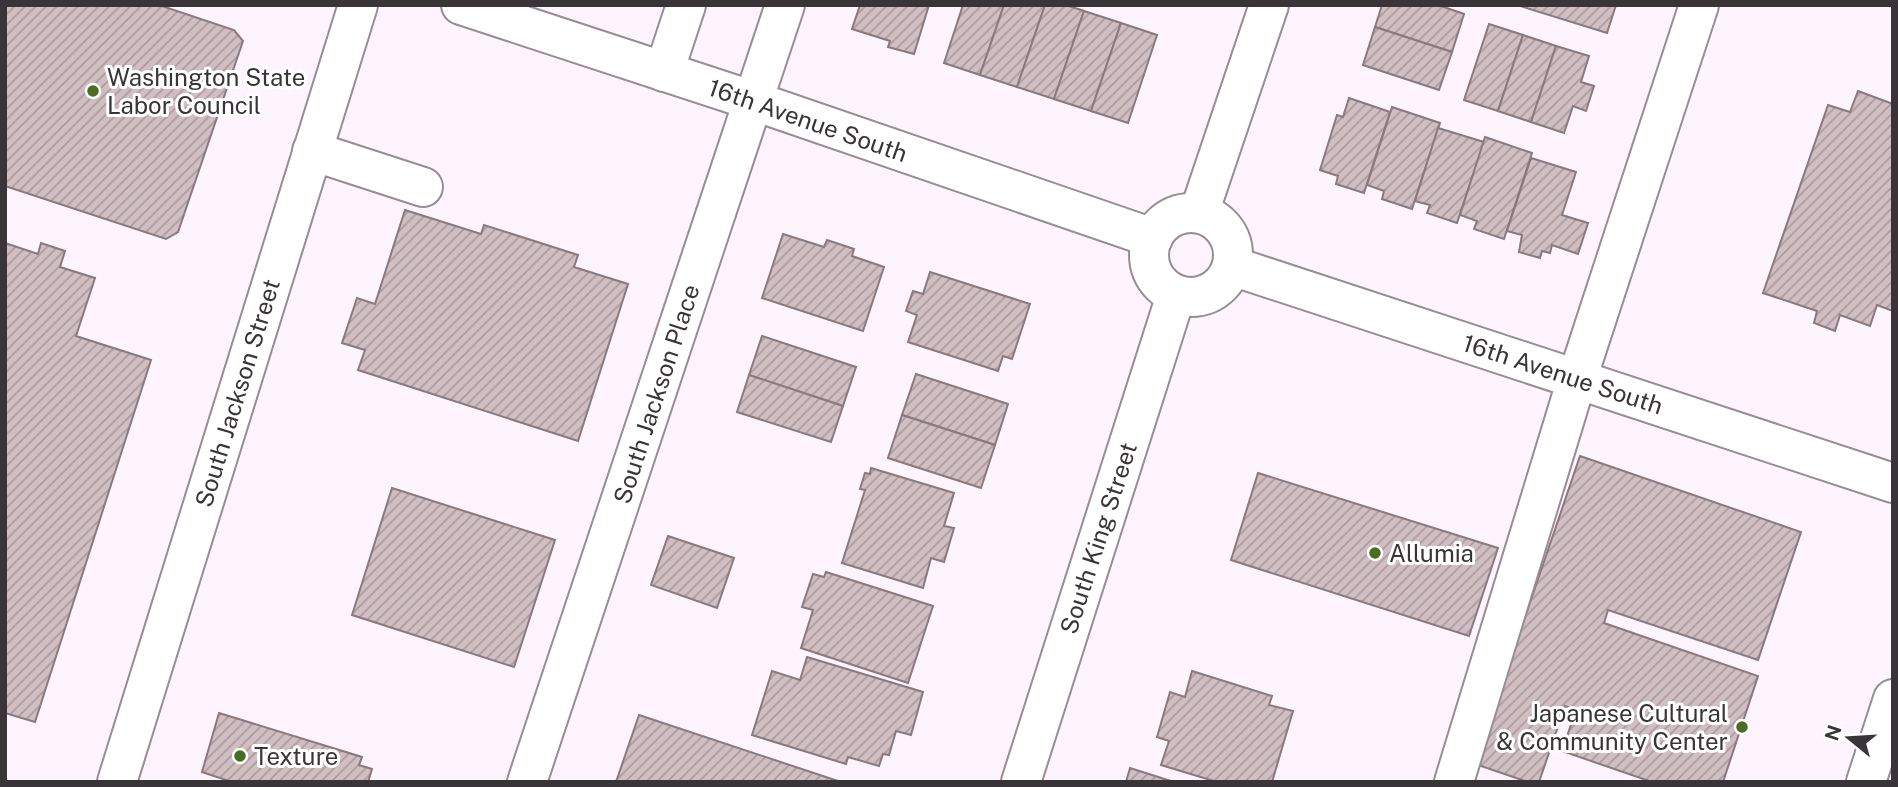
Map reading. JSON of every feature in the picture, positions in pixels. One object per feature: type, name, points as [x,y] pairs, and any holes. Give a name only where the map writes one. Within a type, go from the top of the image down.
[{"type":"street","name":"South Jackson Street","points":[[117,782],[358,5]]},
{"type":"street","name":"16th Avenue South","points":[[461,5],[754,101],[1153,237]]},
{"type":"street","points":[[664,72],[686,5]]},
{"type":"street","name":"South Jackson Place","points":[[527,782],[785,5]]},
{"type":"street","points":[[1199,213],[1269,5]]},
{"type":"street","points":[[1454,782],[1577,379],[1699,5]]},
{"type":"street","points":[[312,151],[422,187]]},
{"type":"street","points":[[1182,213],[1199,213],[1223,226],[1231,239],[1233,265],[1218,288],[1207,295],[1194,298],[1176,295],[1158,282],[1151,270],[1148,255],[1153,237],[1158,228],[1169,219],[1182,213]]},
{"type":"street","name":"16th Avenue South","points":[[1233,265],[1893,483]]},
{"type":"street","name":"South King Street","points":[[1021,782],[1176,295]]},
{"type":"street","points":[[1866,782],[1893,699]]},
{"type":"building","points":[[5,5],[159,5],[234,30],[243,41],[178,232],[166,239],[5,186]]},
{"type":"building","points":[[860,5],[929,5],[914,54],[888,47],[890,41],[852,29]]},
{"type":"building","points":[[963,5],[1004,5],[980,75],[944,63]]},
{"type":"building","points":[[1004,5],[1045,5],[1017,87],[980,75]]},
{"type":"building","points":[[1045,5],[1066,5],[1084,11],[1054,99],[1017,87]]},
{"type":"building","points":[[1382,5],[1438,5],[1464,14],[1452,52],[1375,27]]},
{"type":"building","points":[[1517,5],[1616,5],[1607,33]]},
{"type":"building","points":[[1084,11],[1121,23],[1091,111],[1054,99]]},
{"type":"building","points":[[1121,23],[1157,35],[1128,123],[1091,111]]},
{"type":"building","points":[[1489,24],[1523,35],[1498,111],[1464,100]]},
{"type":"building","points":[[1375,27],[1452,52],[1439,90],[1363,65]]},
{"type":"building","points":[[1523,35],[1556,46],[1531,122],[1498,111]]},
{"type":"building","points":[[1556,46],[1589,56],[1581,82],[1594,86],[1586,111],[1573,106],[1564,133],[1531,122]]},
{"type":"building","points":[[1858,91],[1893,104],[1893,311],[1877,305],[1870,326],[1840,315],[1835,331],[1814,323],[1817,311],[1763,293],[1828,105],[1850,112]]},
{"type":"building","points":[[1349,98],[1390,112],[1364,193],[1336,184],[1338,176],[1320,170],[1337,115],[1343,117]]},
{"type":"building","points":[[1392,107],[1440,123],[1412,209],[1382,199],[1384,191],[1367,185]]},
{"type":"building","points":[[1438,128],[1484,142],[1457,223],[1427,213],[1430,205],[1415,201]]},
{"type":"building","points":[[1485,137],[1532,153],[1504,239],[1474,229],[1477,221],[1460,215]]},
{"type":"building","points":[[1531,158],[1576,172],[1562,215],[1588,223],[1578,254],[1552,245],[1550,253],[1542,251],[1540,258],[1519,252],[1522,235],[1507,231]]},
{"type":"building","points":[[405,210],[481,234],[484,225],[578,255],[574,267],[628,284],[578,441],[358,370],[365,350],[342,343],[357,298],[375,304]]},
{"type":"building","points":[[783,234],[824,247],[827,240],[854,249],[852,256],[884,267],[863,331],[762,298]]},
{"type":"building","points":[[5,243],[38,254],[41,243],[65,251],[60,267],[95,278],[76,336],[151,360],[35,722],[5,713]]},
{"type":"building","points":[[930,272],[1030,304],[1012,359],[1003,356],[998,371],[908,342],[917,315],[906,311],[913,291],[923,294]]},
{"type":"building","points":[[762,336],[856,367],[843,406],[749,375]]},
{"type":"building","points":[[916,374],[1008,404],[995,445],[902,415]]},
{"type":"building","points":[[749,375],[843,406],[831,442],[737,412]]},
{"type":"building","points":[[902,415],[995,445],[981,488],[888,458]]},
{"type":"building","points":[[1580,456],[1801,532],[1758,660],[1608,610],[1604,623],[1758,676],[1723,782],[1652,782],[1562,751],[1576,710],[1565,706],[1539,782],[1528,782],[1475,764]]},
{"type":"building","points":[[871,468],[954,493],[944,526],[954,528],[944,562],[931,558],[923,588],[842,563],[865,490],[860,489],[865,473],[870,474]]},
{"type":"building","points":[[1258,473],[1498,548],[1469,636],[1231,560]]},
{"type":"building","points":[[392,488],[555,540],[514,667],[352,615]]},
{"type":"building","points":[[668,536],[734,558],[717,608],[651,585]]},
{"type":"building","points":[[826,572],[933,606],[908,683],[801,648],[813,610],[802,607],[813,574],[824,577]]},
{"type":"building","points":[[807,657],[923,692],[911,735],[896,731],[889,755],[883,754],[879,766],[848,757],[846,764],[752,735],[772,671],[800,680]]},
{"type":"building","points":[[1192,671],[1272,696],[1269,705],[1293,711],[1272,782],[1217,782],[1161,765],[1169,741],[1157,737],[1170,692],[1185,697]]},
{"type":"building","points":[[219,713],[362,757],[359,765],[372,769],[368,782],[232,782],[202,772]]},
{"type":"building","points":[[639,715],[841,782],[616,782]]},
{"type":"building","points":[[1130,768],[1174,782],[1126,782]]},
{"type":"place","name":"Washington State Labor Council","points":[[93,91]]},
{"type":"place","name":"Allumia","points":[[1375,553]]},
{"type":"place","name":"Japanese Cultural & Community Center","points":[[1742,727]]},
{"type":"place","name":"Texture","points":[[240,756]]}]
